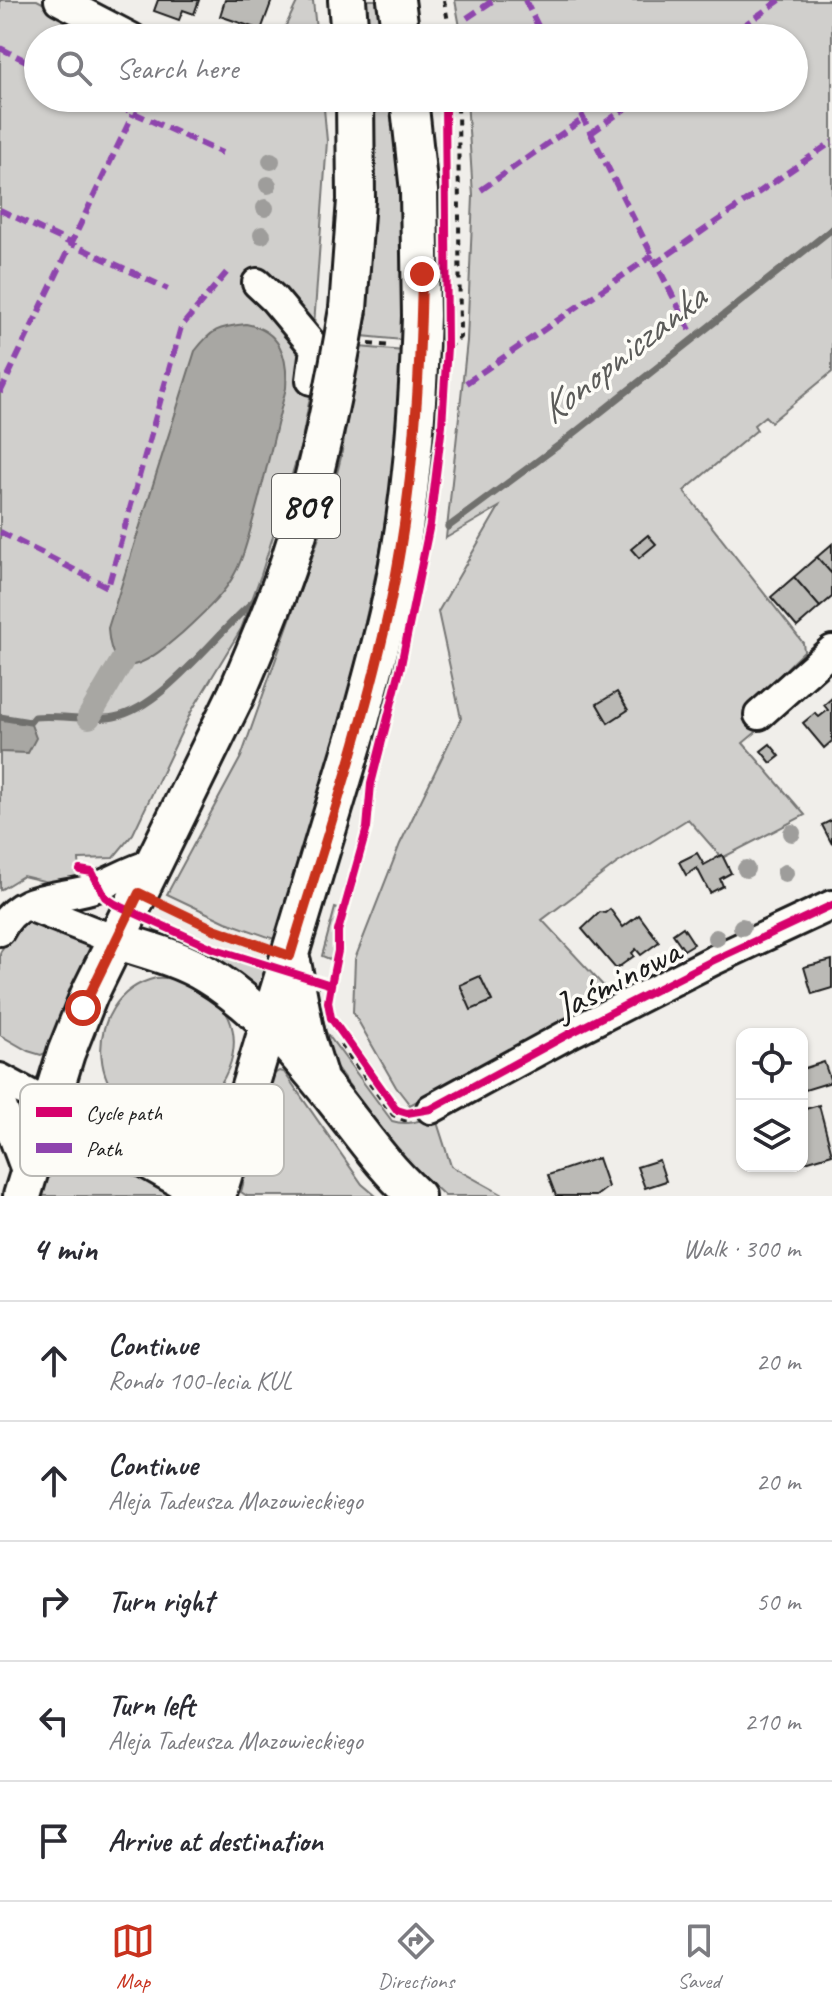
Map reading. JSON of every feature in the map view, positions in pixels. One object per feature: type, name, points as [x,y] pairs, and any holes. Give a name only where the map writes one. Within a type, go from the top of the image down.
[{"type":"main road","points":[[347,0],[349,24]]},
{"type":"main road","points":[[396,0],[399,24]]},
{"type":"main road","name":"809","points":[[57,1084],[77,1023],[229,709],[290,558],[324,441],[348,309],[356,200],[355,112]]},
{"type":"main road","points":[[251,1084],[359,725],[391,600],[405,520],[417,417],[434,324],[410,112]]},
{"type":"main road","points":[[115,940],[199,970],[226,988],[268,1026],[319,1081],[372,1151],[416,1196]]},
{"type":"main road","points":[[290,956],[307,1040],[319,1081]]},
{"type":"main road","points":[[176,1176],[211,1196]]},
{"type":"main road","points":[[217,1196],[223,1176]]},
{"type":"street","points":[[59,0],[105,24]]},
{"type":"street","points":[[257,283],[315,348],[311,380]]},
{"type":"street","points":[[759,715],[832,650]]},
{"type":"street","points":[[0,931],[7,917],[26,905],[54,895],[88,890],[122,874],[146,878]]},
{"type":"street","points":[[26,905],[115,940]]},
{"type":"street","name":"Jaśminowa","points":[[431,1109],[686,975],[832,905]]},
{"type":"street","points":[[0,1078],[20,1089]]},
{"type":"street","points":[[0,1101],[20,1169]]},
{"type":"path","points":[[434,0],[436,13]]},
{"type":"path","points":[[444,0],[448,24]]},
{"type":"path","points":[[434,324],[446,362]]},
{"type":"path","points":[[146,878],[214,929],[290,956]]},
{"type":"path","points":[[341,1039],[397,1110],[407,1113],[431,1109]]},
{"type":"path","points":[[341,1039],[390,1112]]},
{"type":"shaded area","points":[[0,0],[37,0],[82,24],[24,24],[24,112],[324,112],[327,141],[314,326],[321,339],[301,445],[241,629],[191,712],[133,834],[113,858],[79,859],[80,873],[88,875],[91,880],[56,884],[23,876],[0,890]]},
{"type":"shaded area","points":[[298,0],[313,1],[315,24],[287,24]]},
{"type":"shaded area","points":[[357,0],[382,0],[385,24],[360,24]]},
{"type":"shaded area","points":[[455,0],[832,0],[832,372],[771,422],[765,416],[754,425],[757,430],[684,491],[803,643],[804,651],[747,708],[761,728],[743,743],[805,815],[722,858],[688,819],[616,864],[542,920],[611,994],[410,1105],[396,1087],[353,1012],[355,959],[400,844],[461,718],[438,612],[499,507],[446,538],[467,341],[473,196],[468,112],[808,112],[808,24],[459,24]]},
{"type":"shaded area","points":[[365,112],[397,112],[403,167],[402,340],[362,336],[365,312]]},
{"type":"shaded area","points":[[246,324],[267,333],[280,347],[286,366],[286,388],[243,554],[224,590],[197,619],[159,652],[136,664],[126,665],[117,660],[111,648],[108,628],[195,351],[216,330]]},
{"type":"shaded area","points":[[359,347],[404,351],[394,454],[369,605],[321,798],[280,941],[226,922],[167,894],[241,757],[326,518],[341,457]]},
{"type":"shaded area","points":[[0,717],[30,722],[36,738],[28,753],[0,752]]},
{"type":"shaded area","points":[[335,908],[341,910],[335,929],[332,960],[322,956]]},
{"type":"shaded area","points":[[26,916],[85,939],[91,949],[52,1050],[41,1055],[0,1035],[0,953],[12,930]]},
{"type":"shaded area","points":[[152,924],[206,949],[272,972],[264,984],[250,987],[160,938]]},
{"type":"shaded area","points":[[156,978],[176,980],[210,996],[226,1012],[233,1030],[233,1049],[220,1084],[110,1084],[102,1056],[103,1032],[113,1008],[130,990]]},
{"type":"shaded area","points":[[309,987],[317,988],[320,1024],[392,1121],[404,1123],[436,1119],[451,1166],[505,1196],[445,1196],[394,1148],[327,1054],[312,1020]]},
{"type":"shaded area","points":[[279,1071],[284,1072],[362,1184],[376,1196],[247,1196],[241,1192],[245,1176],[284,1176],[284,1084],[269,1084],[271,1076]]},
{"type":"shaded area","points":[[42,1176],[143,1176],[179,1196],[36,1196]]},
{"type":"building","points":[[158,0],[199,0],[194,14],[183,10],[179,20],[154,11]]},
{"type":"building","points":[[225,0],[272,0],[263,24],[243,24],[220,16]]},
{"type":"building","points":[[648,535],[656,544],[639,558],[631,549]]},
{"type":"building","points":[[832,544],[832,574],[817,557]]},
{"type":"building","points":[[817,557],[832,574],[832,597],[820,607],[794,577]]},
{"type":"building","points":[[794,577],[820,607],[797,627],[771,597]]},
{"type":"building","points":[[617,692],[628,710],[608,723],[597,704]]},
{"type":"building","points":[[832,698],[832,741],[824,748],[803,723],[815,713],[819,717],[828,710],[824,705]]},
{"type":"building","points":[[770,744],[780,756],[771,763],[761,751]]},
{"type":"building","points":[[832,820],[832,844],[822,825]]},
{"type":"building","points":[[697,853],[704,865],[722,855],[731,873],[720,879],[723,886],[710,893],[697,868],[686,875],[679,862]]},
{"type":"building","points":[[610,909],[623,927],[639,915],[659,942],[641,955],[636,949],[632,953],[634,956],[616,969],[582,929],[600,912]]},
{"type":"building","points":[[683,927],[694,944],[684,950],[673,934]]},
{"type":"building","points":[[832,960],[832,988],[812,994],[804,967]]},
{"type":"building","points":[[480,976],[492,1001],[471,1010],[460,985]]},
{"type":"building","points":[[824,1062],[831,1082],[808,1089],[808,1067]]},
{"type":"building","points":[[819,1105],[832,1154],[808,1161],[808,1108]]},
{"type":"building","points":[[598,1158],[608,1187],[596,1196],[556,1196],[548,1175]]},
{"type":"building","points":[[659,1160],[666,1181],[645,1188],[637,1167]]},
{"type":"waterway","name":"Konopniczanka","points":[[448,527],[563,442],[832,229]]},
{"type":"waterway","name":"Konopniczanka","points":[[0,717],[30,722],[34,717],[104,718],[133,711],[170,685],[254,601]]},
{"type":"waterway","points":[[89,717],[122,661]]},
{"type":"marked path","points":[[467,18],[494,0]]},
{"type":"marked path","points":[[525,0],[537,24]]},
{"type":"marked path","points":[[746,24],[780,0]]},
{"type":"marked path","points":[[0,48],[24,60]]},
{"type":"marked path","points":[[132,112],[222,153]]},
{"type":"marked path","points":[[580,112],[656,263]]},
{"type":"marked path","points":[[591,133],[620,112]]},
{"type":"marked path","points":[[0,393],[133,114]]},
{"type":"marked path","points":[[481,190],[583,119]]},
{"type":"marked path","points":[[690,330],[656,263],[832,142]]},
{"type":"marked path","points":[[0,210],[168,289]]},
{"type":"marked path","points":[[466,383],[653,255]]},
{"type":"marked path","points":[[0,532],[108,587],[181,327],[227,272]]},
{"type":"cycle path","points":[[331,985],[338,951],[338,931],[367,828],[371,784],[400,670],[430,524],[442,425],[447,347],[445,112]]},
{"type":"cycle path","points":[[80,870],[92,872],[105,897],[115,904],[212,948],[331,985],[328,1002],[331,1018],[397,1110],[407,1113],[431,1109],[712,961],[832,905]]},
{"type":"route","points":[[83,1008],[139,893],[214,929],[290,956],[359,725],[391,600],[405,520],[417,417],[422,274]]}]
